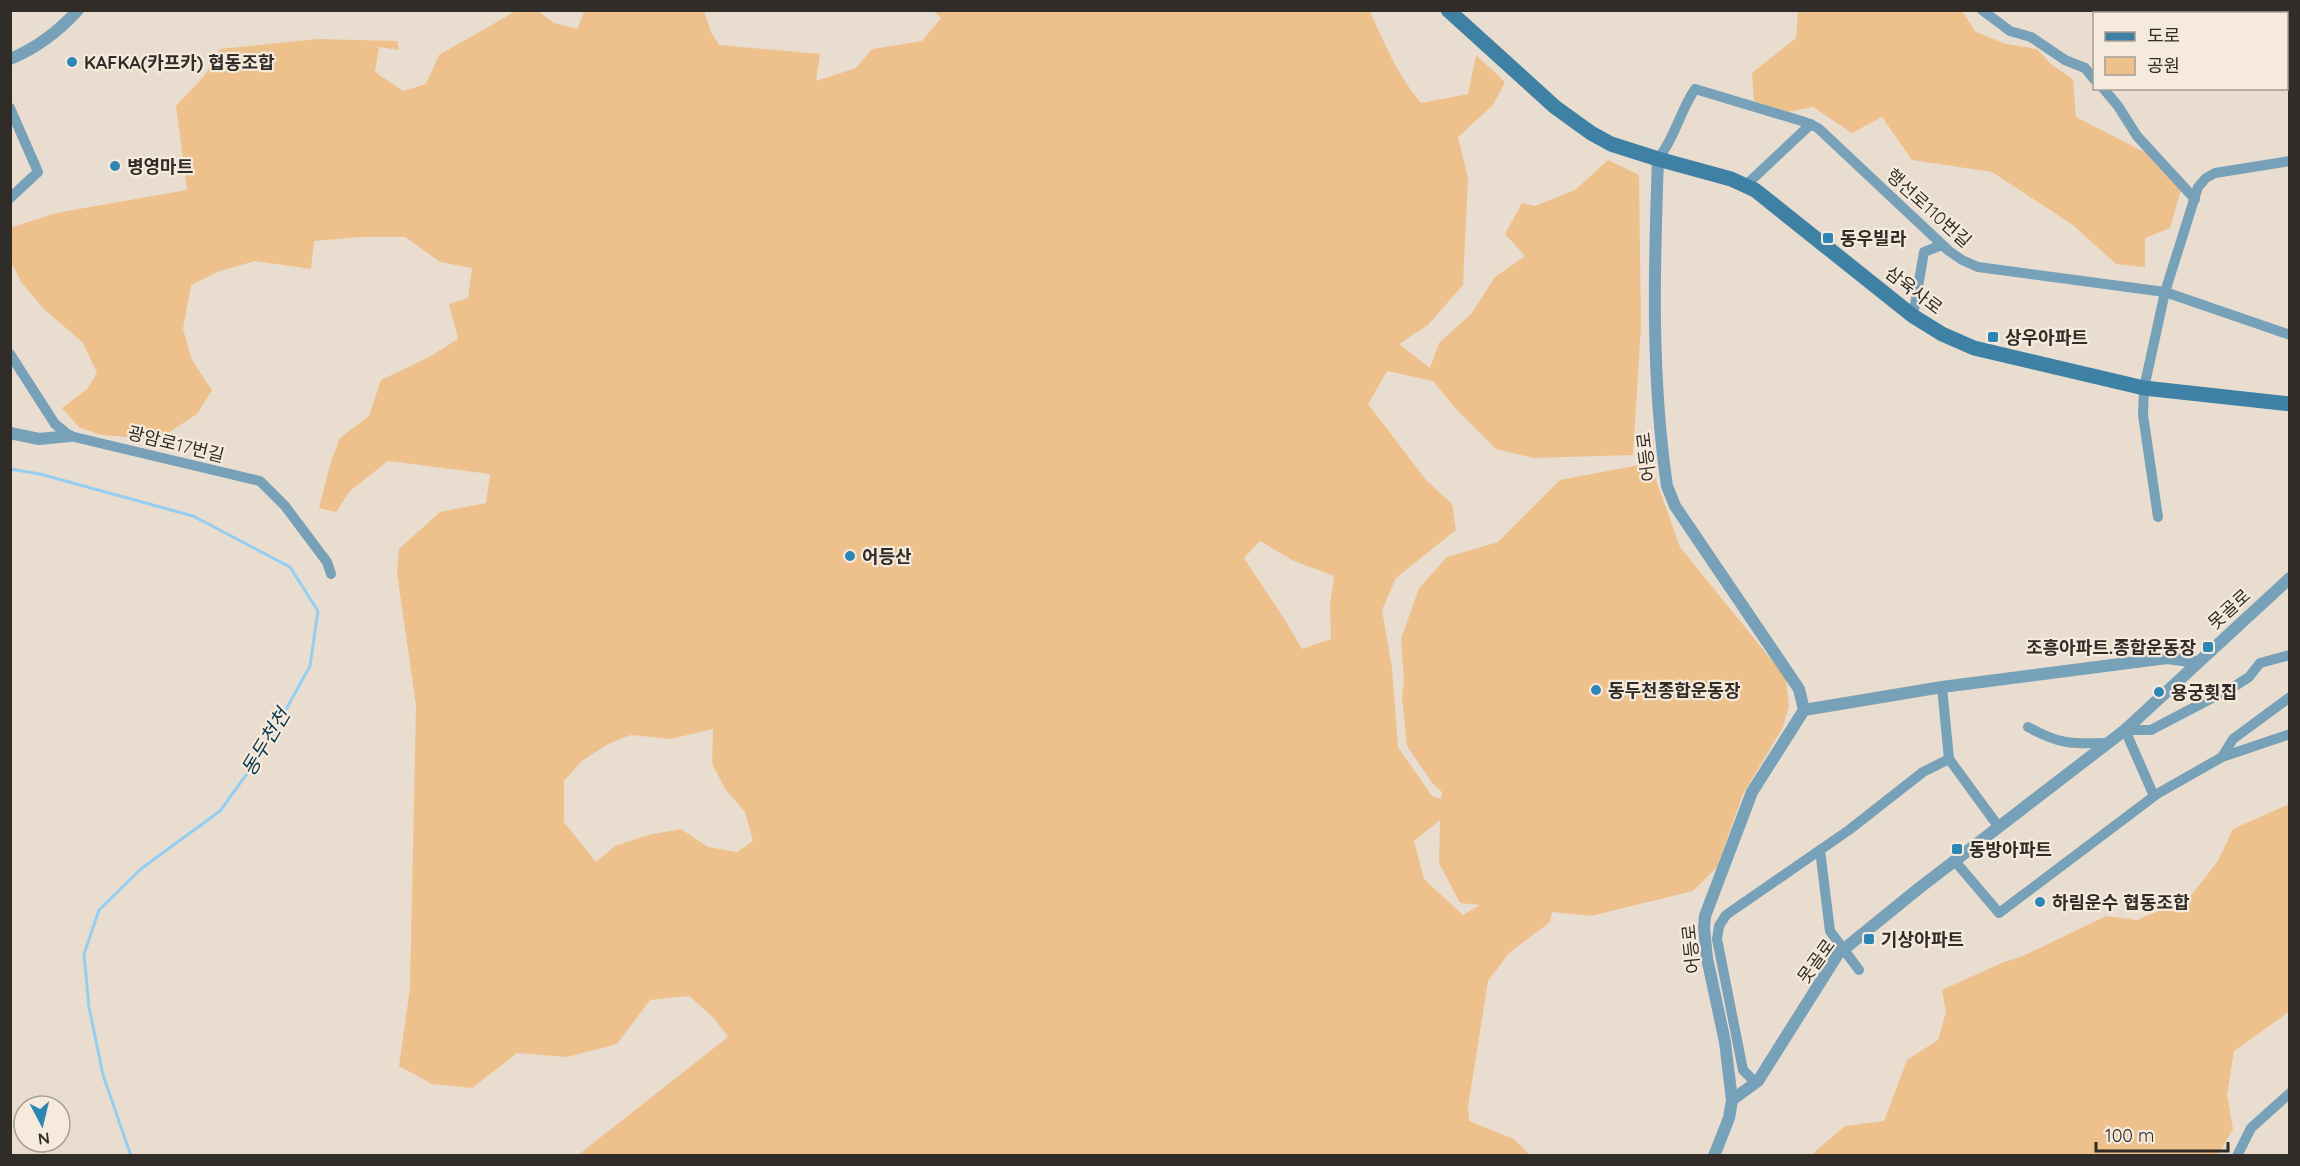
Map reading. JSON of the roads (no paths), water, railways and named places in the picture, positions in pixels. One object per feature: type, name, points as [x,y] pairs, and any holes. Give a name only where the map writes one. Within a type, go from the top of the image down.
[{"type":"main road","name":"삼육사로","points":[[1448,10],[1573,122],[1611,144],[1731,178],[1746,185],[1766,198],[1912,316],[1942,334],[1974,348],[2144,388],[2289,404]]},
{"type":"street","points":[[10,59],[27,52],[53,35],[78,10]]},
{"type":"street","points":[[1982,10],[2010,31],[2031,37],[2065,60],[2085,68],[2093,78]]},
{"type":"street","name":"행선로110번길","points":[[1658,159],[1669,146],[1688,99],[1695,89],[1818,128],[1942,245],[1962,260],[1978,267],[2165,292],[2289,336]]},
{"type":"street","points":[[2105,90],[2137,136],[2195,199]]},
{"type":"street","points":[[10,108],[38,172],[10,198]]},
{"type":"street","points":[[1746,185],[1811,124]]},
{"type":"street","name":"어등로","points":[[1658,159],[1653,273],[1654,344],[1668,486],[1675,506],[1799,689],[1804,710],[1752,792],[1705,916],[1707,958],[1725,1042],[1732,1100]]},
{"type":"street","points":[[2158,517],[2143,415],[2144,388],[2165,292],[2198,187],[2215,172],[2289,161]]},
{"type":"street","points":[[1912,316],[1924,252],[1942,245]]},
{"type":"street","points":[[10,354],[55,424],[70,436]]},
{"type":"street","points":[[10,433],[39,439],[70,436]]},
{"type":"street","name":"광암로17번길","points":[[70,436],[260,481],[285,506],[327,562],[331,574]]},
{"type":"street","name":"못골로","points":[[1732,1100],[1758,1081],[1838,954],[1954,860],[2125,730],[2289,578]]},
{"type":"street","points":[[2154,796],[2125,730],[2151,730],[2235,686],[2249,677],[2260,663],[2289,655]]},
{"type":"street","points":[[1804,710],[1942,687],[2168,658],[2197,662]]},
{"type":"street","points":[[1942,687],[1949,759],[1998,826]]},
{"type":"street","points":[[2222,757],[2234,739],[2289,697]]},
{"type":"street","points":[[2028,727],[2046,737],[2072,744],[2108,743]]},
{"type":"street","points":[[1954,860],[1999,913],[2154,796],[2222,757],[2289,734]]},
{"type":"street","points":[[1755,1082],[1743,1070],[1717,939],[1719,926],[1726,915],[1820,850],[1923,772],[1949,759]]},
{"type":"street","points":[[1820,850],[1830,932],[1858,970]]},
{"type":"street","points":[[2237,1155],[2251,1128],[2289,1093]]},
{"type":"street","points":[[1714,1155],[1729,1118],[1732,1100]]},
{"type":"waterway","name":"동두천천","points":[[10,469],[40,474],[193,516],[290,567],[318,611],[310,666],[262,753],[220,811],[142,868],[99,910],[84,954],[89,1007],[103,1075],[131,1156]]},
{"type":"place","name":"KAFKA(카프카) 협동조합","points":[[72,62]]},
{"type":"place","name":"병영마트","points":[[115,166]]},
{"type":"place","name":"동우빌라","points":[[1828,238]]},
{"type":"place","name":"상우아파트","points":[[1993,337]]},
{"type":"place","name":"어등산","points":[[850,556]]},
{"type":"place","name":"조흥아파트.종합운동장","points":[[2208,647]]},
{"type":"place","name":"동두천종합운동장","points":[[1596,690]]},
{"type":"place","name":"용궁횟집","points":[[2159,692]]},
{"type":"place","name":"동방아파트","points":[[1957,849]]},
{"type":"place","name":"하림운수 협동조합","points":[[2040,902]]},
{"type":"place","name":"기상아파트","points":[[1869,939]]}]
